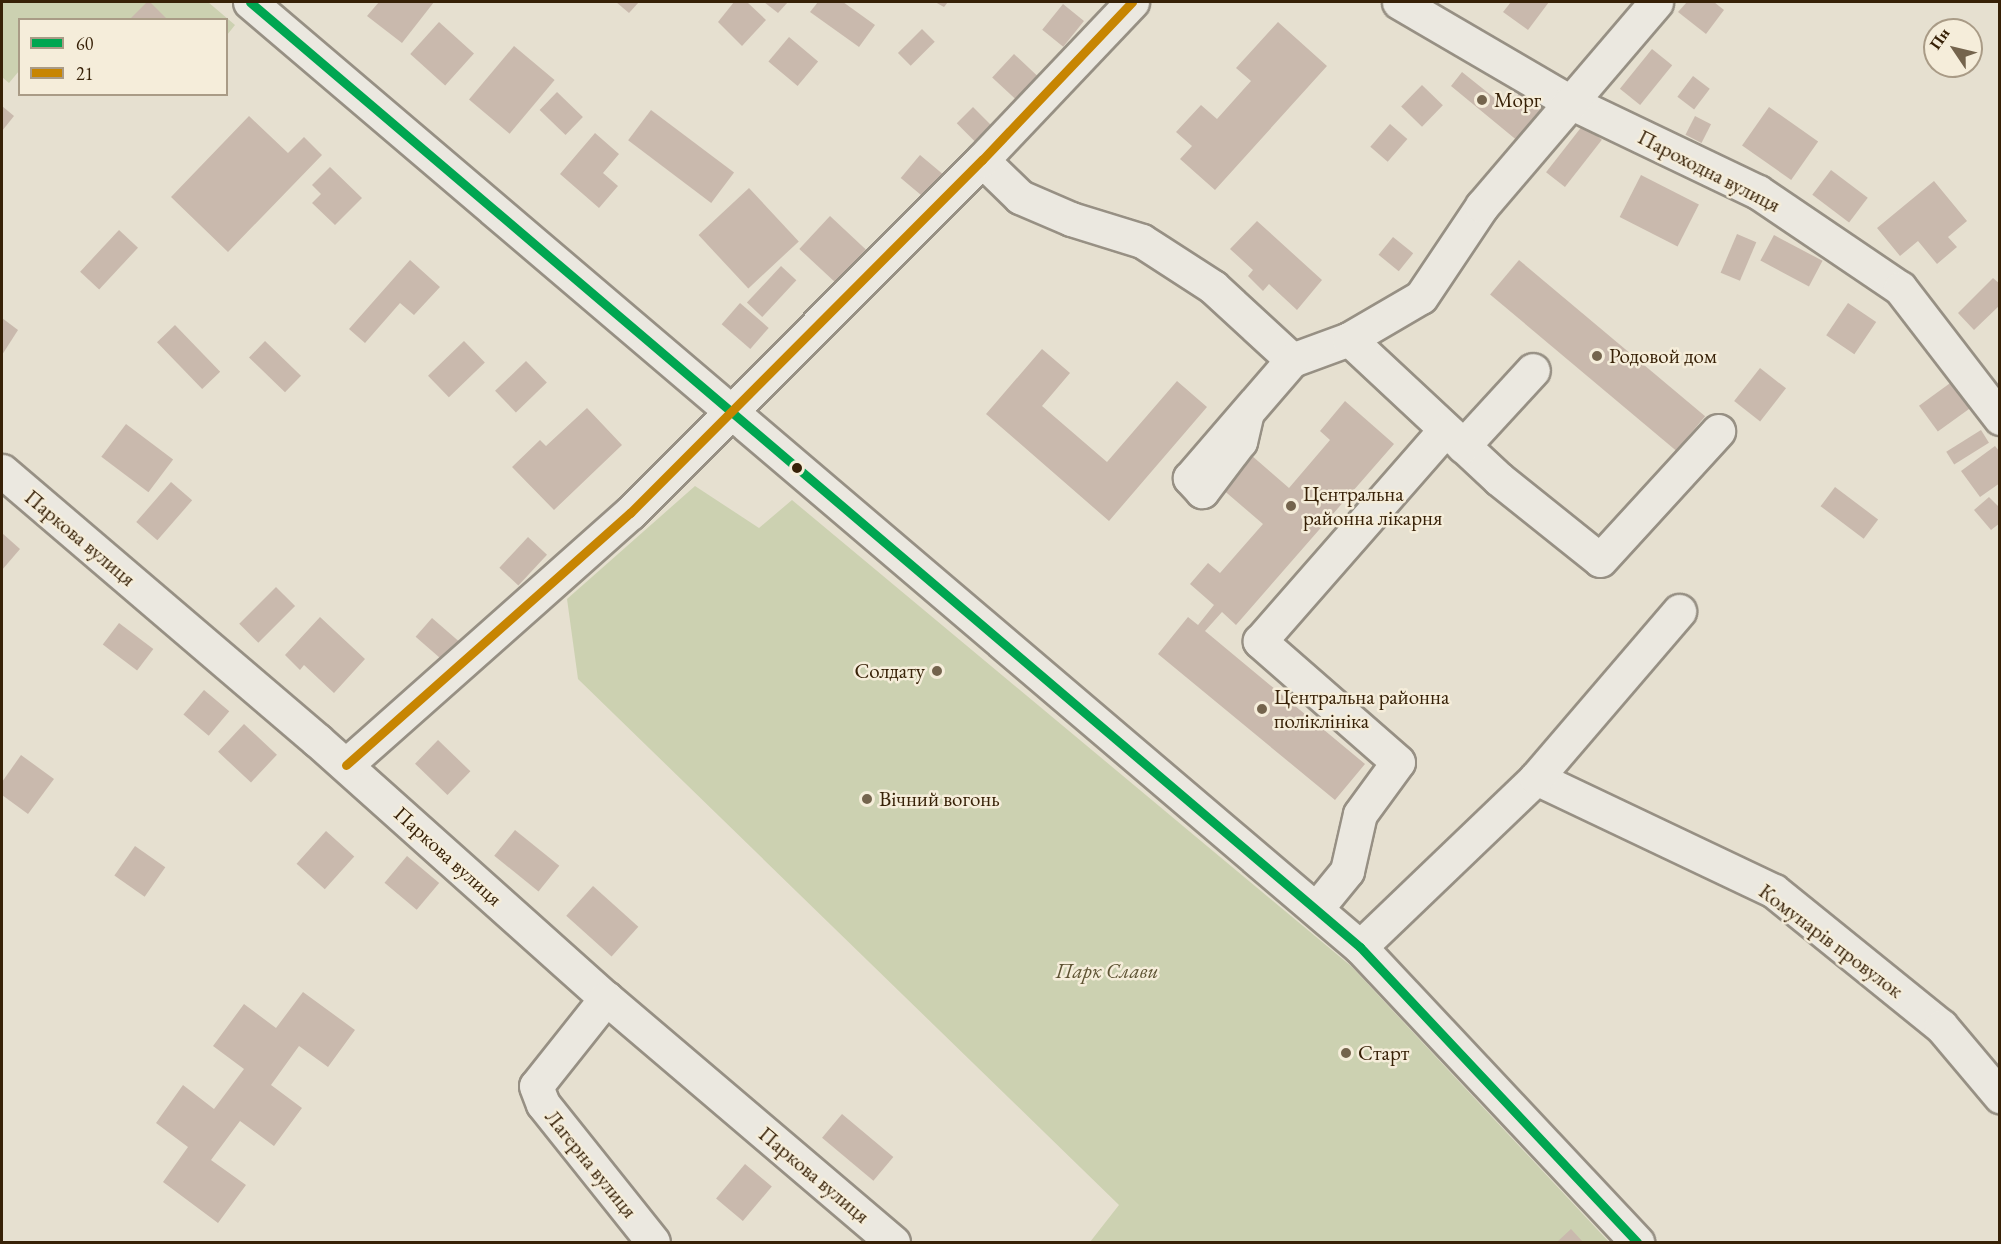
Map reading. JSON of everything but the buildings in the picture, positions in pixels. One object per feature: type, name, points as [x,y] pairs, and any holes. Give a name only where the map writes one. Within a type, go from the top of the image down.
[{"type":"street","points":[[250,2],[1360,947],[1637,1242]]},
{"type":"street","points":[[346,765],[630,513],[733,413],[982,160],[1132,2]]},
{"type":"street","name":"Пароходна вулиця","points":[[1399,2],[1570,102],[1758,192],[1899,288],[2000,418]]},
{"type":"street","points":[[1246,416],[1292,360],[1349,339],[1421,297],[1482,206],[1656,2]]},
{"type":"street","points":[[982,160],[1020,196],[1071,219],[1142,241],[1213,287],[1292,360]]},
{"type":"street","points":[[1349,339],[1454,438],[1600,560],[1718,431]]},
{"type":"street","points":[[1316,909],[1347,871],[1360,814],[1398,762],[1260,641],[1454,438],[1533,370]]},
{"type":"street","name":"Паркова вулиця","points":[[2,471],[346,765],[606,998],[893,1242]]},
{"type":"street","points":[[1360,947],[1536,778],[1679,611]]},
{"type":"street","name":"Комунарів провулок","points":[[1536,778],[1774,891],[1941,1026],[2000,1096]]},
{"type":"street","name":"Лагерна вулиця","points":[[606,998],[536,1086],[543,1104],[654,1242]]},
{"type":"green space","points":[[2,2],[208,2],[227,18],[18,18],[18,72],[9,83],[2,77]]},
{"type":"green space","points":[[228,19],[235,25],[228,34]]},
{"type":"green space","name":"Парк Слави","points":[[695,486],[759,528],[792,500],[1351,966],[1609,1242],[1090,1242],[1119,1205],[578,679],[567,599]]},
{"type":"transit line","name":"60","points":[[250,2],[1360,947],[1637,1242]]},
{"type":"transit line","name":"21","points":[[346,765],[630,513],[982,160],[1132,2]]},
{"type":"place","name":"Морг","points":[[1482,100]]},
{"type":"place","name":"Родовой дом","points":[[1597,356]]},
{"type":"place","name":"Центральна районна лікарня","points":[[1291,506]]},
{"type":"place","name":"Солдату","points":[[937,671]]},
{"type":"place","name":"Центральна районна поліклініка","points":[[1262,709]]},
{"type":"place","name":"Вічний вогонь","points":[[867,799]]},
{"type":"place","name":"Старт","points":[[1346,1053]]}]
